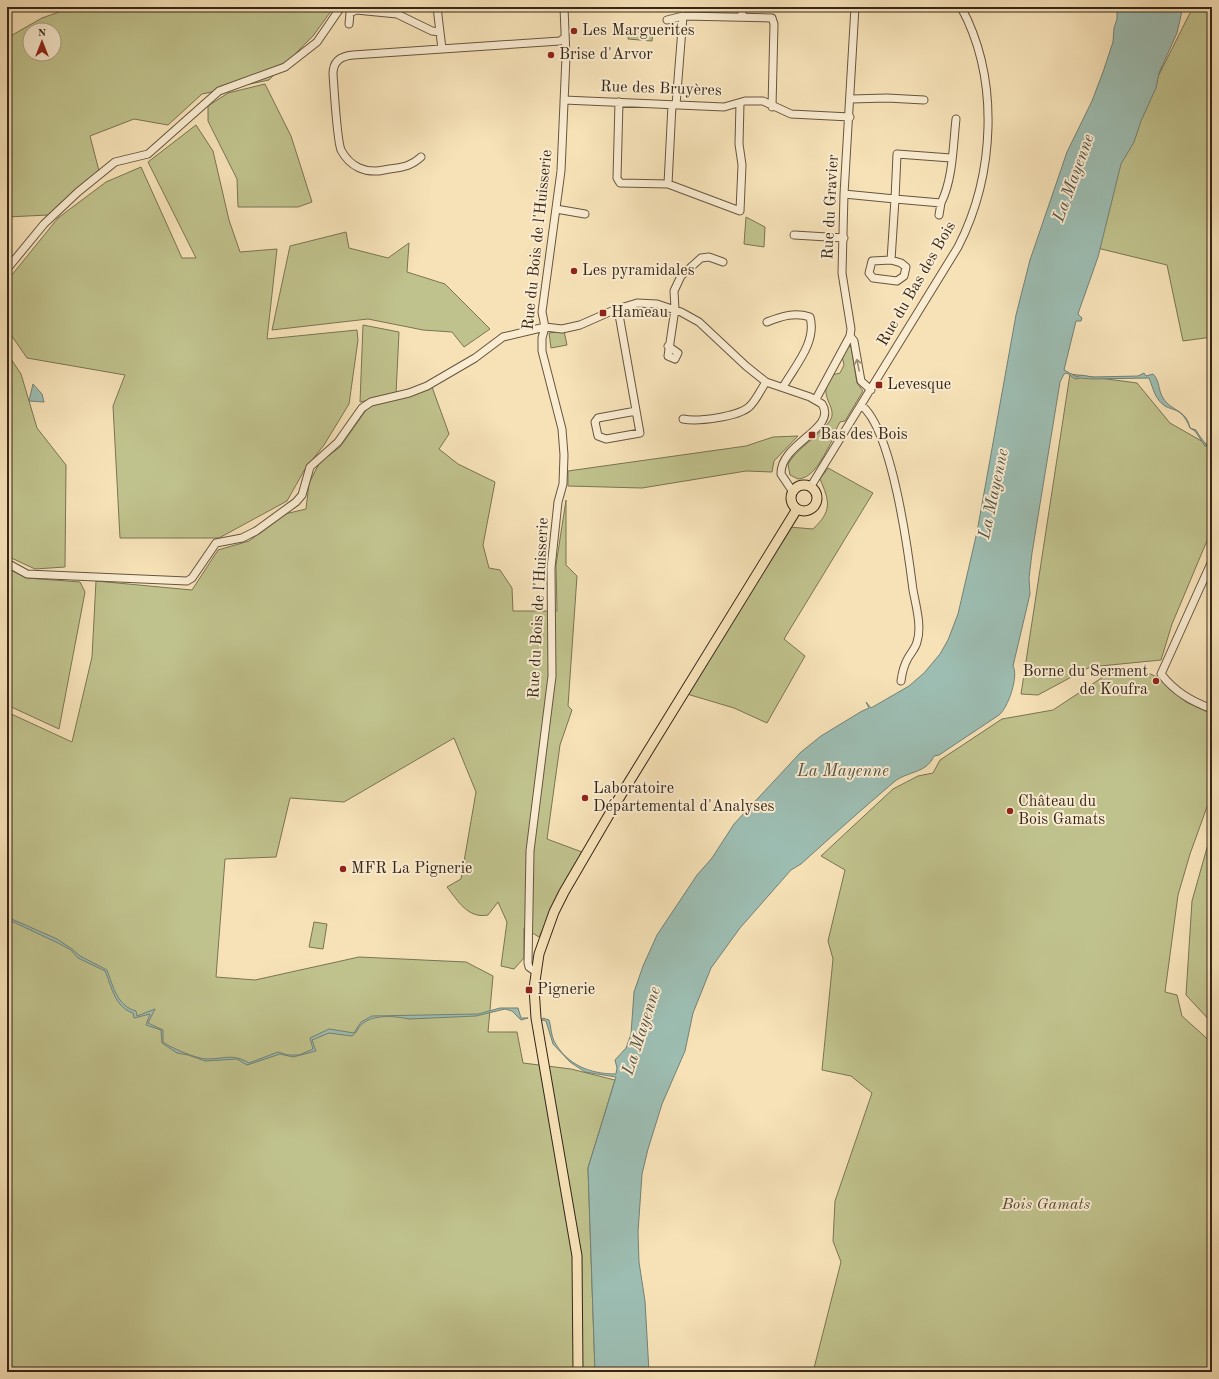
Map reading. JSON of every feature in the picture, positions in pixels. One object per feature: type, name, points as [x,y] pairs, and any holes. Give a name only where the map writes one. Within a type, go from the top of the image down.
[{"type":"main road","points":[[802,485],[810,486],[814,489],[818,496],[816,505],[805,511],[797,509],[791,499],[793,492],[802,485]]},
{"type":"main road","points":[[578,1372],[577,1256],[536,1018],[534,988],[536,972],[546,931],[564,892],[613,808],[797,509]]},
{"type":"street","points":[[7,269],[44,224],[78,192],[116,162],[148,154],[219,92],[285,67],[317,42],[340,7]]},
{"type":"street","points":[[437,7],[442,49]]},
{"type":"street","name":"Rue du Bois de l'Huisserie","points":[[536,972],[529,967],[528,963],[530,851],[552,676],[551,568],[558,502],[563,484],[564,455],[562,429],[542,351],[542,338],[545,327],[542,312],[561,171],[566,57],[564,38],[564,7]]},
{"type":"street","points":[[742,7],[742,17]]},
{"type":"street","name":"Rue du Gravier","points":[[850,336],[850,320],[842,272],[844,194],[850,117],[855,7]]},
{"type":"street","name":"Rue du Bas des Bois","points":[[810,486],[871,390],[958,246],[976,204],[983,174],[988,130],[985,91],[978,50],[961,7]]},
{"type":"street","points":[[349,24],[350,13],[356,10],[397,10],[432,30],[440,32]]},
{"type":"street","points":[[668,184],[683,16]]},
{"type":"street","points":[[667,20],[683,16],[772,18],[774,24],[772,107]]},
{"type":"street","points":[[421,157],[412,165],[374,172],[362,169],[351,163],[341,148],[333,69],[339,59],[346,56],[560,41],[564,38]]},
{"type":"street","points":[[851,99],[887,98],[924,100]]},
{"type":"street","name":"Rue des Bruyères","points":[[564,100],[724,107],[745,101],[763,101],[772,107],[791,114],[850,117]]},
{"type":"street","points":[[619,102],[617,178],[620,183],[668,184],[740,211],[742,165],[739,144],[740,103]]},
{"type":"street","points":[[939,214],[941,203],[945,196],[956,119]]},
{"type":"street","points":[[890,260],[897,154],[951,158]]},
{"type":"street","points":[[844,194],[941,203]]},
{"type":"street","points":[[556,209],[584,214]]},
{"type":"street","points":[[794,235],[844,238]]},
{"type":"street","points":[[668,346],[676,309],[674,291],[681,276],[701,258],[709,257],[723,262]]},
{"type":"street","points":[[890,260],[901,263],[906,267],[904,276],[897,281],[873,278],[869,273],[872,261],[890,260]]},
{"type":"street","points":[[7,563],[27,574],[187,581],[192,578],[216,543],[242,538],[256,531],[296,502],[302,495],[310,467],[338,442],[362,408],[378,400],[409,394],[427,386],[474,358],[503,337],[545,327],[562,329],[580,325],[618,309],[647,302],[676,309],[699,322],[746,366],[766,382],[816,399],[825,408],[826,413],[823,422],[791,451],[782,463],[781,474],[793,492]]},
{"type":"street","points":[[618,309],[640,433],[606,439],[598,436],[595,422],[598,418],[636,411]]},
{"type":"street","points":[[767,322],[783,316],[800,314],[810,317],[813,327],[812,337],[783,387]]},
{"type":"street","points":[[816,399],[850,336],[854,341],[862,381],[871,390]]},
{"type":"street","points":[[683,419],[692,421],[741,412],[750,407],[766,382]]},
{"type":"street","points":[[861,405],[871,417],[886,450],[893,476],[908,551],[918,631],[917,642],[908,659],[901,681]]},
{"type":"street","points":[[1212,561],[1161,674],[1168,683],[1189,700],[1212,709]]},
{"type":"green space","points":[[73,7],[334,7],[313,36],[269,80],[202,94],[168,125],[134,119],[90,136],[99,171],[48,215],[7,217],[7,38],[22,29],[22,62],[62,62],[62,22],[35,22]]},
{"type":"green space","points":[[1193,7],[1212,7],[1212,337],[1183,341],[1167,265],[1093,247],[1120,152]]},
{"type":"green space","points":[[629,28],[653,29],[652,41],[628,39]]},
{"type":"green space","points":[[265,84],[291,136],[312,202],[298,207],[238,207],[237,179],[208,121],[208,106],[228,93]]},
{"type":"green space","points":[[196,125],[213,151],[229,220],[240,252],[277,249],[267,339],[357,330],[358,340],[349,404],[324,445],[305,469],[287,501],[219,538],[120,538],[113,406],[125,375],[27,358],[7,329],[7,281],[58,218],[106,182],[141,167],[182,258],[196,258],[148,162]]},
{"type":"green space","points":[[746,217],[765,227],[764,247],[744,244]]},
{"type":"green space","points":[[346,232],[349,248],[388,258],[409,243],[407,272],[445,284],[490,329],[464,347],[452,332],[423,330],[368,319],[272,330],[290,246]]},
{"type":"green space","points":[[363,325],[399,332],[396,394],[360,402]]},
{"type":"green space","points":[[564,331],[567,345],[551,348],[549,333]]},
{"type":"green space","points":[[849,346],[851,347],[857,383],[863,391],[845,421],[840,422],[832,437],[832,441],[814,470],[804,478],[798,479],[790,475],[788,464],[792,458],[829,422],[832,411],[827,397],[826,388],[832,375],[840,373],[844,365],[842,356]]},
{"type":"green space","points":[[7,353],[21,374],[37,428],[66,465],[65,567],[35,569],[7,556]]},
{"type":"green space","points":[[1070,374],[1137,383],[1170,423],[1212,447],[1212,534],[1209,536],[1172,624],[1161,660],[1090,667],[1038,695],[1021,694]]},
{"type":"green space","points":[[432,387],[449,434],[439,449],[458,464],[495,482],[483,545],[489,568],[500,570],[512,588],[513,611],[557,611],[556,565],[566,500],[566,565],[577,576],[568,706],[572,710],[560,745],[547,839],[582,852],[539,937],[524,928],[524,958],[514,969],[501,966],[507,922],[498,902],[488,915],[481,916],[469,912],[464,908],[447,887],[461,879],[476,792],[454,738],[344,802],[290,798],[276,857],[225,859],[216,977],[255,980],[359,957],[466,962],[493,976],[488,1032],[517,1032],[523,1063],[571,1069],[615,1080],[588,1168],[595,1372],[7,1372],[7,712],[72,742],[92,657],[96,581],[192,590],[218,550],[249,541],[285,514],[306,509],[309,483],[320,462],[340,447],[369,406]]},
{"type":"green space","points":[[798,436],[774,461],[772,472],[746,471],[642,488],[568,486],[568,471],[746,446],[773,437]]},
{"type":"green space","points":[[828,468],[873,493],[784,639],[805,656],[767,723],[734,708],[687,694],[789,527],[813,529],[824,517],[827,500],[820,479]]},
{"type":"green space","points":[[7,568],[27,578],[80,582],[85,592],[59,729],[7,705]]},
{"type":"green space","name":"Bois Gamats","points":[[1118,670],[1136,670],[1146,672],[1159,678],[1186,702],[1212,714],[1212,793],[1190,854],[1178,895],[1165,992],[1177,995],[1182,1016],[1212,1043],[1212,1372],[813,1372],[841,1262],[833,1241],[835,1201],[872,1093],[851,1076],[822,1070],[833,959],[828,941],[845,870],[821,856],[893,789],[918,776],[933,773],[940,760],[1002,719],[1053,710],[1106,675]]},
{"type":"green space","points":[[1212,830],[1212,1023],[1186,995],[1192,901]]},
{"type":"green space","points":[[314,922],[327,924],[323,949],[309,947]]},
{"type":"water","name":"La Mayenne","points":[[1117,7],[1183,7],[1177,33],[1159,73],[1156,88],[1141,121],[1134,142],[1121,164],[1098,257],[1078,314],[1082,318],[1081,321],[1076,321],[1064,370],[1077,377],[1081,375],[1092,377],[1138,376],[1144,373],[1146,376],[1153,374],[1157,380],[1163,398],[1170,406],[1185,417],[1190,428],[1182,415],[1162,404],[1154,392],[1149,378],[1075,379],[1067,373],[1064,374],[1060,382],[1032,553],[1029,578],[1030,594],[1013,666],[1015,677],[1014,684],[1006,706],[999,715],[939,755],[934,756],[931,762],[926,766],[899,778],[801,864],[791,870],[740,928],[711,968],[693,1013],[685,1051],[662,1104],[642,1174],[638,1232],[639,1262],[645,1301],[649,1372],[595,1372],[588,1168],[616,1077],[585,1072],[570,1062],[553,1044],[546,1021],[542,1020],[543,1018],[549,1020],[554,1041],[559,1049],[572,1062],[588,1070],[606,1074],[616,1074],[617,1068],[615,1060],[626,1048],[631,1034],[634,992],[643,966],[657,935],[697,875],[712,858],[734,824],[801,752],[821,736],[869,708],[866,702],[871,708],[909,686],[924,673],[940,654],[948,640],[958,614],[977,532],[1016,315],[1030,260],[1067,152],[1092,101],[1103,72],[1113,42],[1114,28],[1117,19]]},
{"type":"water","points":[[33,384],[42,394],[44,402],[29,401]]},
{"type":"water","points":[[1190,428],[1196,430],[1207,446],[1212,447],[1205,446],[1195,431]]},
{"type":"water","points":[[7,917],[57,939],[80,956],[107,970],[120,1000],[124,1005],[136,1011],[137,1016],[155,1009],[148,1023],[163,1030],[163,1042],[184,1053],[203,1059],[233,1057],[249,1063],[278,1052],[288,1055],[299,1055],[313,1049],[310,1038],[329,1029],[354,1033],[361,1022],[372,1016],[478,1014],[500,1008],[518,1008],[521,1018],[528,1018],[521,1020],[512,1011],[505,1009],[476,1016],[409,1019],[397,1017],[378,1017],[362,1024],[352,1036],[329,1033],[312,1040],[316,1051],[293,1057],[280,1054],[247,1065],[237,1059],[205,1061],[177,1053],[162,1043],[161,1030],[146,1025],[150,1014],[134,1018],[133,1013],[118,1002],[105,971],[78,958],[71,950],[7,919]]},
{"type":"place","name":"Les Marguerites","points":[[574,31]]},
{"type":"place","name":"Brise d'Arvor","points":[[551,55]]},
{"type":"place","name":"Les pyramidales","points":[[574,271]]},
{"type":"place","name":"Hameau","points":[[603,313]]},
{"type":"place","name":"Levesque","points":[[879,385]]},
{"type":"place","name":"Bas des Bois","points":[[812,435]]},
{"type":"place","name":"Borne du Serment de Koufra","points":[[1156,681]]},
{"type":"place","name":"Laboratoire Départemental d'Analyses","points":[[585,798]]},
{"type":"place","name":"Château du Bois Gamats","points":[[1010,811]]},
{"type":"place","name":"MFR La Pignerie","points":[[343,869]]},
{"type":"place","name":"Pignerie","points":[[529,990]]}]
